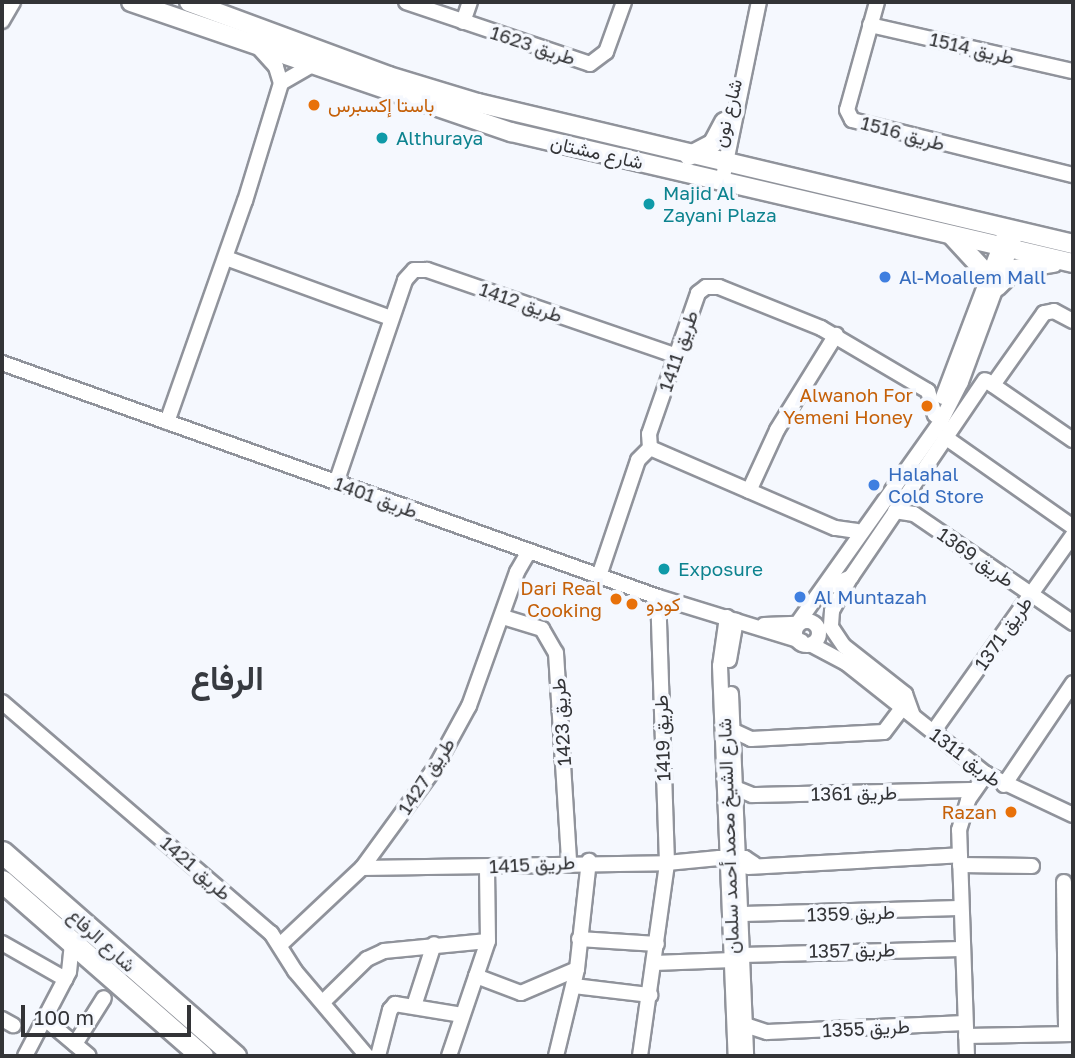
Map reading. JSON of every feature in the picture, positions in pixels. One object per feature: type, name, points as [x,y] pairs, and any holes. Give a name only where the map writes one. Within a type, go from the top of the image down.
[{"type":"main road","name":"شارع الرفاع","points":[[2,852],[235,1056]]},
{"type":"main road","name":"شارع الرفاع","points":[[2,881],[202,1056]]},
{"type":"street","points":[[2,21],[13,2]]},
{"type":"street","name":"شارع مشتان","points":[[131,2],[260,49],[511,132],[1012,229],[1073,244]]},
{"type":"street","name":"شارع مشتان","points":[[189,2],[452,96],[689,156],[718,172],[951,235],[1069,262]]},
{"type":"street","name":"طريق 1623","points":[[406,2],[590,64],[606,52],[624,2]]},
{"type":"street","points":[[463,22],[470,2]]},
{"type":"street","name":"شارع نون","points":[[718,172],[759,2]]},
{"type":"street","name":"طريق 1516","points":[[877,2],[847,110],[852,120],[1073,175]]},
{"type":"street","name":"طريق 1514","points":[[870,26],[1073,71]]},
{"type":"street","points":[[167,422],[226,258],[281,83],[276,67],[260,49]]},
{"type":"street","name":"شارع نون","points":[[718,172],[724,122],[748,49]]},
{"type":"street","points":[[281,83],[311,66]]},
{"type":"street","points":[[689,156],[713,143],[724,122]]},
{"type":"street","points":[[930,430],[935,415],[953,390],[1012,229]]},
{"type":"street","points":[[951,235],[993,282]]},
{"type":"street","points":[[226,258],[391,318]]},
{"type":"street","points":[[824,589],[820,629],[806,643],[796,637],[797,624],[837,570],[852,541],[888,493],[953,390],[971,356],[993,282],[1015,269],[1069,262]]},
{"type":"street","name":"طريق 1412","points":[[337,482],[391,318],[405,280],[414,270],[427,270],[677,356]]},
{"type":"street","name":"طريق 1411","points":[[650,448],[649,433],[698,293],[706,287],[719,287],[836,335],[928,391]]},
{"type":"street","points":[[734,731],[751,739],[884,732],[907,712],[905,694],[844,646],[831,627],[832,611],[851,577],[954,424],[1044,313],[1054,311],[1073,321]]},
{"type":"street","points":[[749,491],[777,430],[836,335]]},
{"type":"street","points":[[971,356],[989,382],[1073,440]]},
{"type":"street","name":"طريق 1401","points":[[2,363],[662,598],[806,643]]},
{"type":"street","points":[[935,415],[928,391],[953,390],[989,382]]},
{"type":"street","points":[[953,390],[954,424]]},
{"type":"street","points":[[945,437],[1073,527]]},
{"type":"street","points":[[600,576],[638,460],[650,448],[835,528],[852,541]]},
{"type":"street","points":[[906,495],[914,514]]},
{"type":"street","name":"طريق 1369","points":[[895,511],[914,514],[1073,623]]},
{"type":"street","name":"طريق 1371","points":[[933,732],[1073,535]]},
{"type":"street","name":"طريق 1427","points":[[281,944],[362,868],[435,768],[469,706],[503,617],[524,549]]},
{"type":"street","points":[[824,589],[851,577]]},
{"type":"street","name":"طريق 1419","points":[[662,598],[658,614],[667,863]]},
{"type":"street","name":"طريق 1423","points":[[503,617],[542,629],[556,653],[569,861]]},
{"type":"street","name":"شارع الشيخ محمد أحمد سلمان","points":[[732,619],[729,657],[734,731],[734,865],[741,914],[738,958],[745,1025],[742,1052]]},
{"type":"street","name":"شارع الشيخ محمد أحمد سلمان","points":[[732,619],[722,633],[720,666],[734,865],[742,1052]]},
{"type":"street","name":"طريق 1401","points":[[752,625],[797,624],[820,629]]},
{"type":"street","name":"طريق 1311","points":[[820,629],[846,663]]},
{"type":"street","name":"طريق 1311","points":[[806,643],[846,663],[986,774],[1004,785],[1073,814]]},
{"type":"street","points":[[1004,785],[1073,683]]},
{"type":"street","name":"طريق 1421","points":[[2,702],[281,944],[295,971],[324,1000],[366,1056]]},
{"type":"street","points":[[967,1056],[961,948],[961,819],[974,790],[986,774]]},
{"type":"street","name":"طريق 1361","points":[[735,788],[752,795],[974,790]]},
{"type":"street","points":[[734,865],[960,860],[1031,866]]},
{"type":"street","name":"طريق 1415","points":[[362,868],[487,867],[569,861],[703,862],[734,865]]},
{"type":"street","points":[[556,1056],[577,969],[589,861]]},
{"type":"street","points":[[640,1056],[667,863]]},
{"type":"street","points":[[449,1056],[488,941],[487,867]]},
{"type":"street","points":[[1064,882],[1069,942],[1070,1034]]},
{"type":"street","name":"طريق 1359","points":[[741,914],[961,908]]},
{"type":"street","points":[[579,939],[657,944]]},
{"type":"street","points":[[324,1000],[366,959],[384,951],[434,944],[488,941]]},
{"type":"street","points":[[2,943],[67,976]]},
{"type":"street","points":[[24,1056],[67,976],[72,943]]},
{"type":"street","points":[[414,1006],[434,944]]},
{"type":"street","name":"طريق 1357","points":[[654,963],[961,948]]},
{"type":"street","points":[[67,976],[94,962]]},
{"type":"street","points":[[476,976],[521,993],[577,969]]},
{"type":"street","points":[[574,986],[650,995]]},
{"type":"street","points":[[75,1044],[104,998]]},
{"type":"street","points":[[378,1056],[390,1010],[396,1004],[462,1015]]},
{"type":"street","points":[[45,1019],[89,1056]]},
{"type":"street","name":"طريق 1355","points":[[745,1025],[767,1032],[966,1030],[1070,1034]]},
{"type":"street","name":"طريق 1355","points":[[742,1052],[767,1032]]},
{"type":"place","name":"باستا إكسبرس","points":[[314,105]]},
{"type":"place","name":"Althuraya","points":[[382,138]]},
{"type":"place","name":"Majid Al Zayani Plaza","points":[[649,204]]},
{"type":"place","name":"Al-Moallem Mall","points":[[885,277]]},
{"type":"place","name":"Alwanoh For Yemeni Honey","points":[[927,406]]},
{"type":"place","name":"Halahal Cold Store","points":[[874,485]]},
{"type":"place","name":"Exposure","points":[[664,569]]},
{"type":"place","name":"Al Muntazah","points":[[800,597]]},
{"type":"place","name":"Dari Real Cooking","points":[[616,599]]},
{"type":"place","name":"كودو","points":[[632,604]]},
{"type":"place","name":"Razan","points":[[1011,812]]},
{"type":"district","name":"الرفاع","points":[[227,678]]}]
